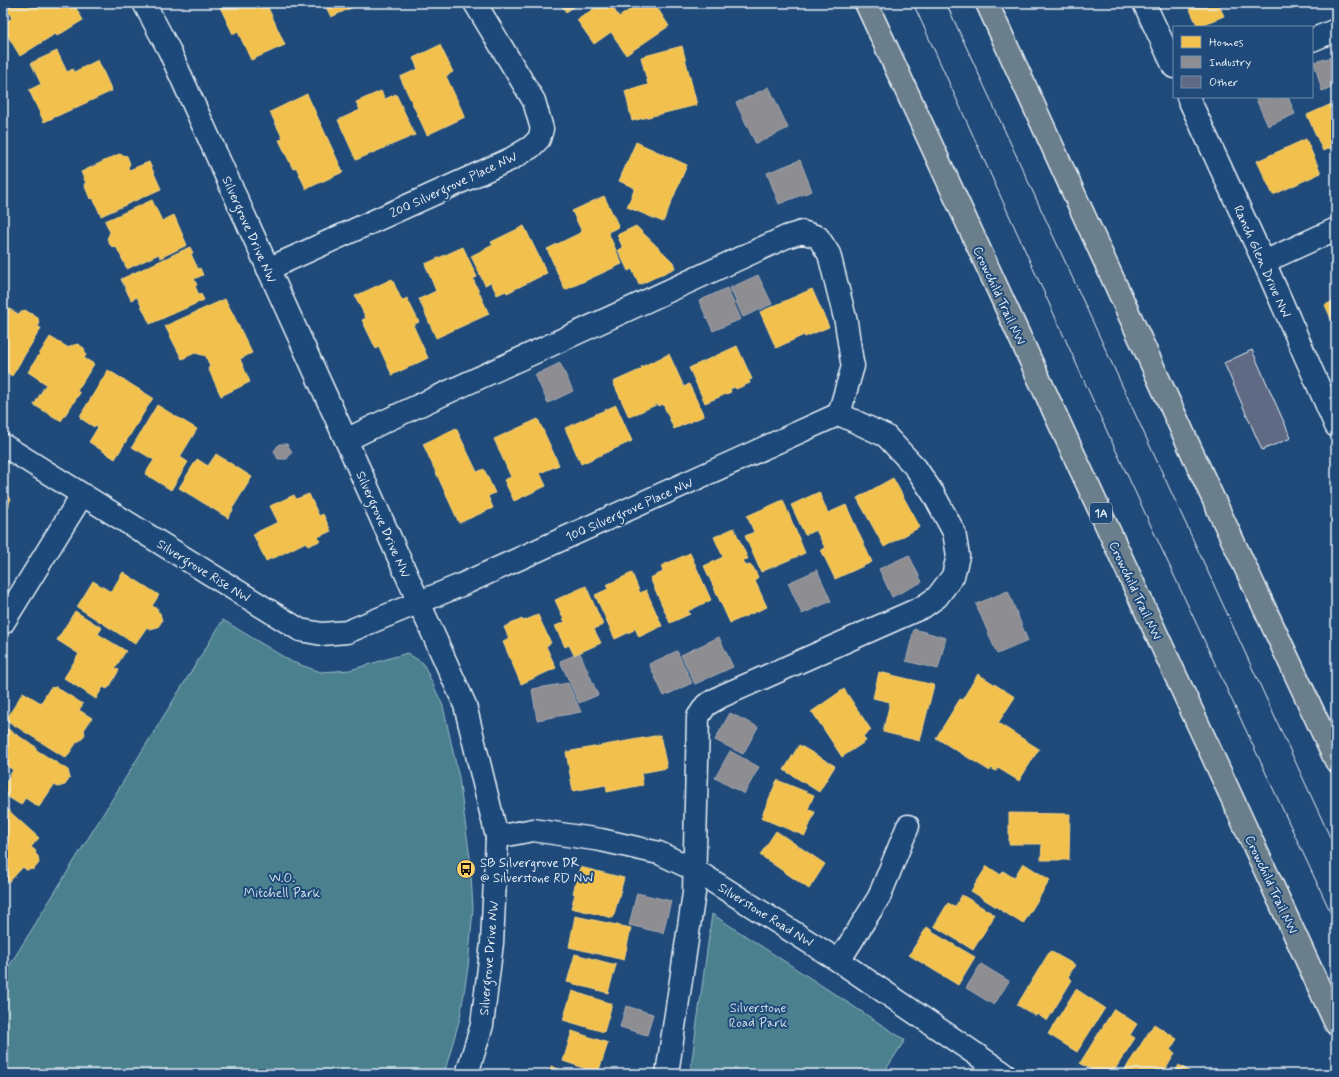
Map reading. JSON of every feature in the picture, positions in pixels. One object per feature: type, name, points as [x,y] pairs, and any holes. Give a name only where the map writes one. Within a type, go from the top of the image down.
[{"type":"highway","name":"Crowchild Trail NW","points":[[866,3],[1336,1024]]},
{"type":"highway","points":[[987,3],[1201,472],[1336,762]]},
{"type":"street","name":"Silvergrove Drive NW","points":[[144,3],[169,50],[465,705],[497,837],[492,943],[482,1025],[467,1074]]},
{"type":"street","name":"200 Silvergrove Place NW","points":[[268,269],[512,159],[531,147],[539,139],[542,129],[534,102],[475,3]]},
{"type":"street","points":[[1144,3],[1173,65]]},
{"type":"street","points":[[1313,40],[1336,30]]},
{"type":"street","name":"Ranch Glen Drive NW","points":[[1188,98],[1264,262],[1336,426]]},
{"type":"street","points":[[1264,262],[1336,230]]},
{"type":"street","points":[[346,440],[779,240],[802,232],[818,237],[829,254],[846,322],[853,366],[839,414],[886,436],[916,468],[934,495],[954,532],[958,556],[953,576],[937,597],[923,606],[722,696],[706,705],[698,717],[694,893],[667,1074]]},
{"type":"street","name":"100 Silvergrove Place NW","points":[[419,603],[839,414]]},
{"type":"street","name":"Silvergrove Rise NW","points":[[3,444],[82,495],[300,630],[322,634],[347,632],[419,603]]},
{"type":"street","points":[[3,623],[82,495]]},
{"type":"street","points":[[839,961],[879,897],[908,826]]},
{"type":"street","name":"Silverstone Road NW","points":[[497,837],[533,830],[601,840],[659,853],[695,870],[839,961],[1005,1074]]},
{"type":"green space","name":"W.O. Mitchell Park","points":[[223,620],[292,662],[321,672],[350,670],[407,653],[423,663],[443,706],[459,778],[470,858],[473,909],[468,967],[460,1018],[444,1074],[3,1074],[3,976]]},
{"type":"green space","name":"Silverstone Road Park","points":[[712,914],[905,1040],[883,1074],[690,1074]]},
{"type":"building: Homes","points":[[3,3],[44,3],[46,5],[49,3],[73,3],[83,20],[57,36],[55,34],[20,56],[3,28],[3,24],[12,18]]},
{"type":"building: Homes","points":[[218,3],[266,3],[285,45],[251,60],[238,32],[233,34]]},
{"type":"building: Homes","points":[[324,3],[362,3],[331,17]]},
{"type":"building: Homes","points":[[560,3],[580,3],[566,12]]},
{"type":"building: Homes","points":[[602,3],[610,3],[619,17],[640,3],[654,3],[669,26],[626,55],[611,32],[594,44],[577,20]]},
{"type":"building: Homes","points":[[1187,3],[1218,3],[1224,16],[1198,26]]},
{"type":"building: Homes","points":[[440,45],[453,72],[446,76],[465,117],[427,135],[400,77],[418,69],[413,58]]},
{"type":"building: Homes","points":[[682,46],[697,105],[632,121],[625,91],[648,85],[641,57]]},
{"type":"building: Homes","points":[[57,51],[67,72],[73,69],[74,72],[98,60],[112,91],[44,122],[29,90],[41,84],[31,63]]},
{"type":"building: Homes","points":[[381,91],[385,99],[396,94],[415,135],[356,160],[338,120],[360,110],[356,102]]},
{"type":"building: Homes","points":[[307,94],[343,172],[306,189],[296,167],[293,169],[279,140],[283,139],[270,112]]},
{"type":"building: Homes","points":[[1336,102],[1336,145],[1323,151],[1307,115]]},
{"type":"building: Homes","points":[[1306,139],[1321,173],[1273,195],[1257,161]]},
{"type":"building: Homes","points":[[636,142],[687,165],[663,222],[627,207],[635,188],[619,181]]},
{"type":"building: Homes","points":[[119,154],[127,156],[130,164],[128,167],[129,170],[149,162],[161,189],[101,216],[93,198],[90,199],[84,184],[86,183],[81,172]]},
{"type":"building: Homes","points":[[604,196],[619,227],[608,232],[622,264],[565,290],[547,249],[582,232],[572,211]]},
{"type":"building: Homes","points":[[152,200],[162,221],[174,215],[187,245],[160,258],[159,254],[127,269],[117,248],[111,246],[107,239],[110,232],[105,221]]},
{"type":"building: Homes","points":[[524,226],[547,273],[507,293],[506,291],[497,295],[491,282],[485,285],[471,256],[493,245],[491,242]]},
{"type":"building: Homes","points":[[636,226],[673,262],[675,268],[639,285],[632,269],[628,271],[618,250],[623,248],[617,235]]},
{"type":"building: Homes","points":[[190,247],[193,253],[191,254],[198,269],[200,268],[203,275],[194,279],[199,295],[201,294],[204,300],[150,324],[137,297],[131,300],[121,279]]},
{"type":"building: Homes","points":[[463,247],[477,277],[473,279],[489,314],[436,338],[419,299],[436,291],[425,264]]},
{"type":"building: Homes","points":[[392,279],[402,301],[407,298],[419,322],[413,325],[428,358],[392,375],[379,347],[376,349],[362,320],[366,318],[355,296]]},
{"type":"building: Homes","points":[[812,289],[829,327],[805,337],[804,335],[776,348],[760,312]]},
{"type":"building: Homes","points":[[225,299],[252,353],[240,359],[250,382],[221,396],[208,368],[210,367],[206,356],[195,353],[182,359],[165,326]]},
{"type":"building: Homes","points":[[1336,300],[1336,330],[1325,305]]},
{"type":"building: Homes","points":[[3,305],[18,314],[25,310],[38,318],[38,327],[41,328],[12,376],[3,370]]},
{"type":"building: Homes","points":[[50,337],[69,348],[70,346],[78,344],[84,348],[86,355],[84,358],[94,364],[77,391],[80,393],[61,421],[34,405],[46,384],[28,372]]},
{"type":"building: Homes","points":[[737,346],[752,379],[749,380],[750,383],[736,389],[735,387],[730,389],[731,392],[705,403],[689,368]]},
{"type":"building: Homes","points":[[669,354],[684,387],[689,384],[704,416],[674,429],[663,404],[659,406],[658,404],[629,417],[613,382],[642,369],[641,367]]},
{"type":"building: Homes","points":[[108,370],[153,398],[115,459],[89,442],[98,427],[95,425],[94,427],[80,418]]},
{"type":"building: Homes","points":[[157,405],[197,429],[180,457],[188,462],[171,490],[145,474],[154,460],[132,447]]},
{"type":"building: Homes","points":[[616,405],[632,441],[581,464],[565,428]]},
{"type":"building: Homes","points":[[538,419],[559,465],[540,473],[546,486],[514,501],[504,480],[511,477],[494,439]]},
{"type":"building: Homes","points":[[456,428],[477,472],[484,469],[495,493],[488,496],[493,508],[459,523],[423,444]]},
{"type":"building: Homes","points":[[216,454],[252,477],[228,518],[179,488],[197,459],[208,466]]},
{"type":"building: Homes","points":[[893,478],[920,527],[884,547],[857,498]]},
{"type":"building: Homes","points":[[819,492],[828,513],[846,505],[872,562],[835,579],[821,550],[825,548],[816,530],[805,535],[791,505]]},
{"type":"building: Homes","points":[[3,493],[11,499],[9,506],[3,514]]},
{"type":"building: Homes","points":[[309,494],[319,516],[323,514],[331,531],[318,537],[320,541],[308,546],[306,542],[266,561],[253,534],[278,522],[270,506],[294,495],[296,499]]},
{"type":"building: Homes","points":[[783,500],[805,553],[761,572],[745,536],[754,532],[747,516]]},
{"type":"building: Homes","points":[[734,528],[748,559],[743,560],[746,566],[749,565],[753,567],[758,577],[755,581],[767,607],[730,623],[704,566],[723,557],[714,537]]},
{"type":"building: Homes","points":[[690,553],[711,600],[688,611],[690,614],[670,623],[650,578],[663,572],[661,566]]},
{"type":"building: Homes","points":[[123,572],[159,595],[152,606],[158,609],[157,611],[160,613],[162,621],[158,627],[150,629],[147,627],[135,644],[77,607],[93,581],[111,592]]},
{"type":"building: Homes","points":[[632,573],[640,593],[646,590],[662,626],[639,637],[635,628],[633,628],[634,630],[615,639],[595,595],[608,589],[606,585]]},
{"type":"building: Homes","points":[[586,586],[603,625],[594,629],[601,643],[574,655],[569,645],[565,647],[555,626],[565,622],[555,600]]},
{"type":"building: Homes","points":[[75,611],[102,628],[98,634],[126,651],[115,668],[119,670],[110,686],[107,689],[103,687],[96,699],[64,678],[79,654],[57,640]]},
{"type":"building: Homes","points":[[538,615],[551,643],[546,646],[556,668],[521,684],[503,642],[509,639],[504,627],[522,619],[523,621]]},
{"type":"building: Homes","points":[[879,672],[934,685],[920,741],[883,732],[890,702],[873,698]]},
{"type":"building: Homes","points":[[978,674],[1015,697],[998,723],[1039,749],[1019,781],[998,768],[996,771],[991,768],[990,771],[936,738],[960,699],[962,700]]},
{"type":"building: Homes","points":[[56,687],[83,704],[79,710],[92,718],[84,730],[85,734],[81,740],[77,742],[66,758],[6,720],[23,692],[41,703],[50,688]]},
{"type":"building: Homes","points":[[844,689],[871,730],[863,736],[866,741],[842,757],[811,712]]},
{"type":"building: Homes","points":[[3,726],[68,770],[70,778],[65,785],[58,787],[54,785],[39,807],[25,798],[21,805],[3,794],[3,787],[13,770],[3,763]]},
{"type":"building: Homes","points":[[660,735],[667,768],[641,773],[643,785],[607,792],[606,785],[573,791],[566,752]]},
{"type":"building: Homes","points":[[799,745],[835,766],[819,792],[784,770]]},
{"type":"building: Homes","points":[[777,780],[814,795],[808,809],[815,812],[805,836],[761,818]]},
{"type":"building: Homes","points":[[8,810],[39,838],[31,847],[36,851],[35,853],[38,856],[39,863],[34,869],[26,870],[23,867],[9,882],[3,877],[3,816]]},
{"type":"building: Homes","points":[[1009,813],[1070,814],[1069,860],[1041,860],[1042,844],[1009,844]]},
{"type":"building: Homes","points":[[776,831],[825,864],[809,889],[760,855]]},
{"type":"building: Homes","points":[[1023,863],[1050,880],[1023,924],[971,891],[987,866],[1001,875],[1003,871],[1014,878]]},
{"type":"building: Homes","points":[[580,867],[624,878],[613,918],[571,908],[575,894],[573,893]]},
{"type":"building: Homes","points":[[962,895],[995,915],[973,950],[934,926],[948,903],[955,907]]},
{"type":"building: Homes","points":[[575,916],[631,928],[624,960],[569,947]]},
{"type":"building: Homes","points":[[927,927],[933,931],[932,932],[975,957],[958,985],[909,955]]},
{"type":"building: Homes","points":[[1050,951],[1075,965],[1068,977],[1072,980],[1047,1021],[1037,1014],[1036,1016],[1017,1005]]},
{"type":"building: Homes","points":[[575,954],[616,965],[608,993],[567,982]]},
{"type":"building: Homes","points":[[1076,989],[1105,1008],[1077,1052],[1048,1034]]},
{"type":"building: Homes","points":[[572,991],[612,1004],[604,1032],[563,1020]]},
{"type":"building: Homes","points":[[1114,1009],[1137,1024],[1130,1035],[1135,1038],[1112,1074],[1106,1074],[1101,1071],[1098,1074],[1080,1063]]},
{"type":"building: Homes","points":[[1154,1024],[1177,1039],[1170,1050],[1175,1053],[1163,1074],[1122,1074]]},
{"type":"building: Homes","points":[[572,1031],[608,1043],[598,1073],[563,1061]]},
{"type":"building: Homes","points":[[1179,1065],[1192,1073],[1193,1074],[1174,1074]]},
{"type":"building: Homes","points":[[551,1066],[571,1074],[548,1074]]},
{"type":"building: Industry","points":[[1336,56],[1336,87],[1322,91],[1314,62]]},
{"type":"building: Industry","points":[[769,87],[788,128],[756,144],[736,103]]},
{"type":"building: Industry","points":[[1255,98],[1288,98],[1295,114],[1268,126]]},
{"type":"building: Industry","points":[[800,160],[812,191],[779,204],[767,173]]},
{"type":"building: Industry","points":[[758,275],[772,304],[743,317],[730,288]]},
{"type":"building: Industry","points":[[727,288],[741,319],[713,331],[699,301]]},
{"type":"building: Industry","points":[[560,363],[573,391],[548,403],[535,375]]},
{"type":"building: Industry","points":[[279,444],[287,444],[292,452],[287,459],[278,459],[274,451]]},
{"type":"building: Industry","points":[[909,555],[922,582],[892,597],[879,569]]},
{"type":"building: Industry","points":[[817,570],[831,601],[802,614],[788,583]]},
{"type":"building: Industry","points":[[1008,591],[1028,641],[997,654],[976,604]]},
{"type":"building: Industry","points":[[914,629],[946,638],[938,669],[906,661]]},
{"type":"building: Industry","points":[[719,637],[733,667],[695,684],[681,655]]},
{"type":"building: Industry","points":[[677,651],[692,683],[664,696],[649,664]]},
{"type":"building: Industry","points":[[580,653],[598,695],[579,703],[560,661]]},
{"type":"building: Industry","points":[[568,683],[581,712],[537,720],[532,689]]},
{"type":"building: Industry","points":[[730,713],[758,727],[743,754],[715,740]]},
{"type":"building: Industry","points":[[730,751],[759,767],[744,794],[715,778]]},
{"type":"building: Industry","points":[[637,893],[671,901],[663,933],[629,925]]},
{"type":"building: Industry","points":[[981,964],[1009,981],[994,1005],[966,988]]},
{"type":"building: Industry","points":[[626,1006],[653,1014],[647,1035],[620,1027]]},
{"type":"building: Other","points":[[1252,350],[1291,438],[1262,450],[1224,363]]},
{"type":"tram line","points":[[913,3],[1105,427],[1336,924]]},
{"type":"tram line","points":[[946,3],[1336,850]]},
{"type":"place","name":"SB Silvergrove DR @ Silverstone RD NW","points":[[466,869]]}]
